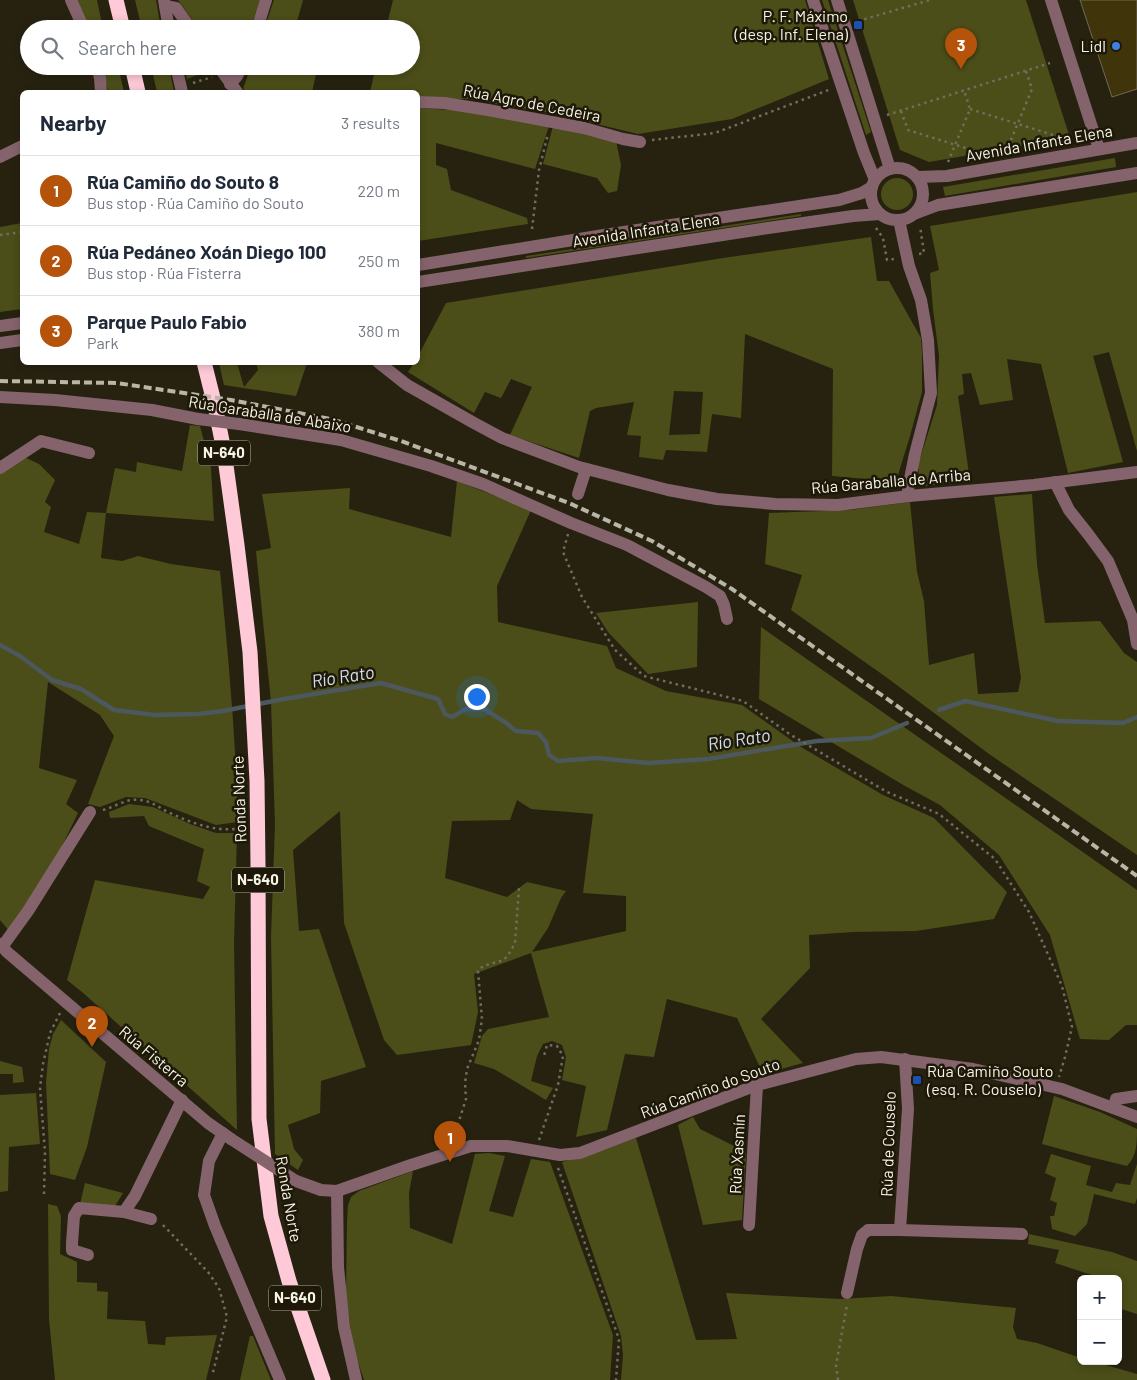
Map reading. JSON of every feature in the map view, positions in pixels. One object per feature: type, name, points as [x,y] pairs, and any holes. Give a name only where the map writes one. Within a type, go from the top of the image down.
[{"type":"highway","points":[[116,0],[121,20]]},
{"type":"highway","points":[[134,75],[138,90]]},
{"type":"highway","name":"Ronda Norte","points":[[205,365],[224,451],[250,652],[257,781],[259,1119],[271,1216],[289,1281],[323,1380]]},
{"type":"street","points":[[71,0],[80,20]]},
{"type":"street","points":[[259,20],[266,0]]},
{"type":"street","points":[[813,0],[873,184]]},
{"type":"street","points":[[837,0],[890,169]]},
{"type":"street","points":[[1051,0],[1099,149]]},
{"type":"street","points":[[165,3],[168,20]]},
{"type":"street","points":[[165,3],[176,8],[185,20]]},
{"type":"street","points":[[99,75],[101,90]]},
{"type":"street","points":[[180,75],[185,89]]},
{"type":"street","name":"Rúa Agro de Cedeira","points":[[420,102],[444,103],[552,122],[640,142]]},
{"type":"street","name":"Avenida Infanta Elena","points":[[917,177],[947,176],[1137,143]]},
{"type":"street","points":[[0,158],[20,147]]},
{"type":"street","points":[[919,218],[919,208],[923,192],[917,177],[905,169],[898,168],[890,169],[880,174],[873,184],[872,202],[880,214],[892,220],[899,220],[919,218],[931,206],[1137,172]]},
{"type":"street","name":"Avenida Infanta Elena","points":[[420,265],[839,200],[862,193],[873,184]]},
{"type":"street","name":"Avenida Infanta Elena","points":[[420,282],[768,228],[880,214]]},
{"type":"street","points":[[899,220],[909,266],[921,300],[928,340],[931,393],[915,454],[908,489],[909,496]]},
{"type":"street","points":[[0,326],[20,323]]},
{"type":"street","points":[[0,343],[20,340]]},
{"type":"street","name":"Rúa Garaballa de Arriba","points":[[382,365],[407,385],[502,438],[586,469],[668,490],[716,499],[765,503],[838,504],[1137,472]]},
{"type":"street","name":"Rúa Garaballa de Abaixo","points":[[0,398],[55,400],[152,410],[198,419],[341,440],[431,466],[483,484],[571,523],[627,545],[720,596],[727,619]]},
{"type":"street","points":[[0,468],[41,441],[89,453]]},
{"type":"street","points":[[578,494],[586,469]]},
{"type":"street","points":[[1055,482],[1069,510],[1108,561],[1133,620],[1137,644]]},
{"type":"street","points":[[1,945],[28,911],[90,812]]},
{"type":"street","name":"Rúa Fisterra","points":[[1,945],[182,1100],[227,1136],[296,1181]]},
{"type":"street","name":"Rúa Camiño do Souto","points":[[296,1181],[321,1190],[337,1191],[471,1146],[508,1146],[560,1155],[580,1153],[757,1085],[856,1058],[881,1057],[905,1059],[973,1069],[1056,1088],[1137,1117]]},
{"type":"street","name":"Rúa de Couselo","points":[[900,1230],[908,1109],[905,1059]]},
{"type":"street","name":"Rúa Xasmín","points":[[749,1225],[757,1085]]},
{"type":"street","points":[[1114,1108],[1116,1099],[1137,1096]]},
{"type":"street","points":[[124,1212],[135,1196],[182,1100]]},
{"type":"street","points":[[227,1136],[210,1161],[204,1195],[215,1226],[280,1380]]},
{"type":"street","points":[[337,1191],[338,1267],[344,1327],[356,1380]]},
{"type":"street","points":[[88,1255],[72,1250],[74,1216],[80,1208],[124,1212],[151,1219]]},
{"type":"street","points":[[847,1294],[862,1235],[868,1230],[1022,1234]]},
{"type":"path","points":[[858,21],[930,0]]},
{"type":"path","points":[[887,115],[1050,63]]},
{"type":"path","points":[[1006,152],[1032,89],[1026,70]]},
{"type":"path","points":[[185,89],[227,79]]},
{"type":"path","points":[[640,142],[715,133],[841,85]]},
{"type":"path","points":[[948,162],[970,109],[964,90]]},
{"type":"path","points":[[970,109],[1069,140]]},
{"type":"path","points":[[901,111],[908,130],[988,155]]},
{"type":"path","points":[[532,229],[539,170],[552,122]]},
{"type":"path","points":[[871,226],[878,229],[884,238],[887,260],[924,253],[919,218]]},
{"type":"path","points":[[0,235],[20,232]]},
{"type":"path","points":[[571,523],[563,552],[582,597],[615,650],[644,676],[743,701],[792,735],[887,792],[940,814],[995,860],[1029,912],[1062,986],[1072,1027],[1066,1058],[1056,1088]]},
{"type":"path","points":[[90,812],[105,810],[124,801],[139,800],[153,804],[205,827],[222,830],[236,829]]},
{"type":"path","points":[[458,1150],[457,1127],[466,1100],[465,1083],[467,1069],[479,1040],[482,1019],[478,971],[483,966],[504,960],[510,952],[514,943],[518,888]]},
{"type":"path","points":[[44,1194],[45,1152],[40,1088],[50,1033],[66,1002]]},
{"type":"path","points":[[534,1150],[542,1133],[558,1085],[563,1056],[557,1046],[547,1044],[544,1056]]},
{"type":"path","points":[[550,1153],[560,1171],[619,1339],[616,1380]]},
{"type":"path","points":[[151,1219],[161,1223],[208,1272],[219,1288],[227,1317],[212,1376]]},
{"type":"path","points":[[838,1380],[836,1365],[847,1305],[847,1294]]},
{"type":"green space","points":[[77,0],[97,0],[101,20],[86,19]]},
{"type":"green space","points":[[135,0],[156,0],[159,20],[140,20]]},
{"type":"green space","points":[[178,0],[260,0],[253,20],[192,20]]},
{"type":"green space","points":[[274,0],[303,0],[298,20],[267,20]]},
{"type":"green space","points":[[393,0],[805,0],[829,79],[732,119],[638,134],[551,113],[469,99],[420,99],[420,90],[370,90],[374,75],[420,75],[420,20],[388,20]]},
{"type":"green space","points":[[822,0],[828,0],[871,132],[866,135]]},
{"type":"green space","points":[[853,0],[1026,0],[1070,138],[929,162],[900,150]]},
{"type":"green space","points":[[105,75],[120,75],[124,90],[108,90]]},
{"type":"green space","points":[[153,75],[171,75],[174,90],[157,90]]},
{"type":"green space","points":[[186,75],[197,75],[187,79]]},
{"type":"green space","points":[[248,75],[316,75],[312,90],[243,89]]},
{"type":"green space","points":[[420,108],[467,111],[549,126],[535,169],[436,143],[436,165],[447,169],[451,190],[527,218],[528,224],[420,241]]},
{"type":"green space","points":[[553,126],[616,141],[621,165],[617,191],[608,193],[597,178],[543,164]]},
{"type":"green space","points":[[1115,158],[1116,167],[945,196],[943,187]]},
{"type":"green space","points":[[897,178],[903,179],[908,183],[912,188],[912,200],[908,205],[903,209],[897,210],[891,209],[886,205],[882,200],[881,194],[882,188],[886,183],[891,179]]},
{"type":"green space","points":[[1137,192],[1137,451],[1109,352],[1093,356],[1123,462],[1068,473],[1041,364],[1007,359],[1013,400],[980,405],[971,373],[962,374],[964,394],[958,396],[970,481],[923,486],[919,476],[918,465],[937,405],[939,356],[930,273],[939,270],[930,226]]},
{"type":"green space","points":[[801,214],[801,216],[526,258],[526,256]]},
{"type":"green space","points":[[20,223],[20,309],[0,312],[0,227]]},
{"type":"green space","points":[[871,237],[877,281],[889,281],[921,338],[922,392],[898,475],[890,481],[832,476],[833,369],[745,334],[741,418],[712,414],[707,452],[666,450],[663,460],[639,457],[641,436],[627,435],[634,402],[596,408],[590,411],[579,458],[510,435],[532,387],[511,379],[501,398],[485,392],[474,413],[408,372],[413,365],[420,365],[420,352],[446,303],[723,258]],"holes":[[[674,391],[703,392],[700,434],[669,435]]]},
{"type":"green space","points":[[219,365],[238,365],[244,387],[258,370],[257,365],[306,365],[296,396],[224,385]]},
{"type":"green space","points":[[190,425],[200,426],[211,468],[214,521],[106,513],[115,468],[136,472],[137,462],[182,471]]},
{"type":"green space","points":[[24,457],[39,464],[55,480],[45,502],[51,507],[44,532],[79,544],[87,512],[106,513],[101,558],[122,561],[138,556],[171,564],[220,571],[234,728],[238,822],[216,825],[145,798],[126,797],[100,807],[88,804],[114,736],[100,715],[48,682],[39,768],[77,780],[66,804],[78,813],[59,852],[10,932],[0,920],[0,472]]},
{"type":"green space","points":[[457,481],[531,510],[497,586],[498,622],[607,646],[616,668],[666,691],[742,705],[801,747],[883,795],[934,818],[1007,892],[994,919],[916,931],[809,935],[810,968],[761,1019],[803,1063],[763,1074],[737,1018],[667,999],[654,1057],[625,1054],[607,1130],[576,1137],[586,1086],[562,1080],[566,1057],[562,1045],[552,1041],[543,1044],[537,1056],[531,1081],[553,1088],[546,1100],[494,1069],[474,1063],[482,1036],[488,1029],[549,1017],[531,953],[474,974],[478,1012],[471,1045],[397,1055],[384,1040],[344,923],[340,811],[293,850],[299,931],[319,929],[366,1067],[321,1081],[320,1113],[288,1125],[294,1149],[303,1160],[298,1170],[275,1154],[271,937],[275,824],[271,702],[256,551],[271,548],[262,494],[350,488],[349,509],[451,537]],"holes":[[[517,800],[531,809],[593,814],[583,893],[626,896],[626,931],[532,952],[548,928],[566,891],[527,882],[507,897],[445,878],[452,821],[510,820]]]},
{"type":"green space","points":[[1032,494],[1037,564],[1045,623],[1100,621],[1124,653],[1137,662],[1137,855],[989,754],[886,677],[791,610],[802,575],[765,564],[769,513],[850,510],[910,502],[917,572],[924,601],[929,665],[974,653],[978,694],[1018,692],[1021,678],[994,497]]},
{"type":"green space","points":[[698,602],[697,667],[648,674],[608,632],[596,613]]},
{"type":"green space","points":[[761,627],[1137,890],[1137,1025],[1126,1025],[1109,1040],[1080,1039],[1050,935],[999,855],[940,805],[759,699]]},
{"type":"green space","points":[[129,804],[153,807],[190,824],[216,833],[237,833],[234,943],[237,1130],[67,980],[95,880],[203,899],[210,887],[197,881],[204,849],[149,826],[144,816],[110,818],[109,812]]},
{"type":"green space","points":[[61,1020],[106,1062],[87,1147],[75,1180],[50,1174],[46,1082],[49,1049],[53,1034]]},
{"type":"green space","points":[[0,1061],[22,1067],[24,1082],[13,1083],[13,1074],[0,1074]]},
{"type":"green space","points":[[36,1093],[40,1144],[9,1147],[8,1191],[0,1192],[0,1095]]},
{"type":"green space","points":[[1054,1096],[1100,1112],[1137,1129],[1135,1153],[1127,1166],[1042,1144]]},
{"type":"green space","points":[[693,1117],[700,1129],[746,1152],[742,1220],[703,1225],[678,1125]]},
{"type":"green space","points":[[636,1138],[696,1340],[737,1339],[726,1293],[841,1299],[891,1296],[1016,1308],[1013,1327],[1017,1339],[1037,1343],[1077,1357],[1077,1365],[1106,1365],[1137,1374],[1137,1380],[621,1380],[623,1355],[621,1336],[562,1162],[590,1155]]},
{"type":"green space","points":[[489,1153],[505,1156],[489,1211],[513,1217],[531,1159],[550,1162],[613,1335],[610,1380],[364,1380],[353,1347],[346,1295],[347,1220],[348,1205],[351,1197],[359,1191],[413,1171],[409,1193],[410,1228],[452,1244],[475,1154]]},
{"type":"green space","points":[[1051,1154],[1091,1166],[1086,1185],[1112,1192],[1116,1183],[1130,1185],[1137,1164],[1137,1198],[1135,1204],[1094,1194],[1087,1224],[1075,1236],[1052,1229],[1050,1216],[1054,1216],[1057,1203],[1050,1200],[1056,1178],[1045,1173]]},
{"type":"green space","points":[[85,1183],[123,1193],[115,1206],[80,1204]]},
{"type":"green space","points":[[48,1204],[57,1206],[61,1216],[60,1254],[77,1262],[77,1282],[97,1283],[97,1291],[108,1292],[107,1319],[145,1321],[148,1344],[165,1345],[166,1337],[217,1335],[206,1380],[55,1380],[49,1319]]},
{"type":"green space","points":[[1029,1234],[1112,1252],[1137,1261],[1137,1314],[1122,1309],[1122,1275],[1092,1275],[1055,1263],[1059,1250],[1028,1244]]},
{"type":"green space","points":[[250,1336],[253,1336],[271,1380],[240,1380]]},
{"type":"building","name":"Lidl","points":[[1080,0],[1137,0],[1137,89],[1112,97]]},
{"type":"waterway","name":"Río Rato","points":[[0,645],[20,656],[52,680],[81,689],[114,710],[155,715],[198,714],[381,683],[438,699],[445,714],[452,717],[466,709],[484,709],[516,731],[538,733],[546,742],[549,755],[558,761],[596,758],[649,763],[708,759],[817,741],[871,738],[907,723]]},
{"type":"waterway","name":"Río Rato","points":[[939,710],[965,701],[1058,721],[1123,723],[1137,717]]},
{"type":"railway","points":[[0,381],[117,383],[231,400],[331,419],[401,441],[569,503],[652,541],[732,589],[1137,876]]},
{"type":"place","name":"P. F. Máximo (desp. Inf. Elena)","points":[[858,25]]},
{"type":"place","name":"Lidl","points":[[1116,46]]},
{"type":"place","name":"Parque Paulo Fabio","points":[[961,69]]},
{"type":"place","name":"Rúa Pedáneo Xoán Diego 100","points":[[92,1047]]},
{"type":"place","name":"Rúa Camiño Souto (esq. R. Couselo)","points":[[917,1080]]},
{"type":"place","name":"Rúa Camiño do Souto 8","points":[[450,1162]]}]
